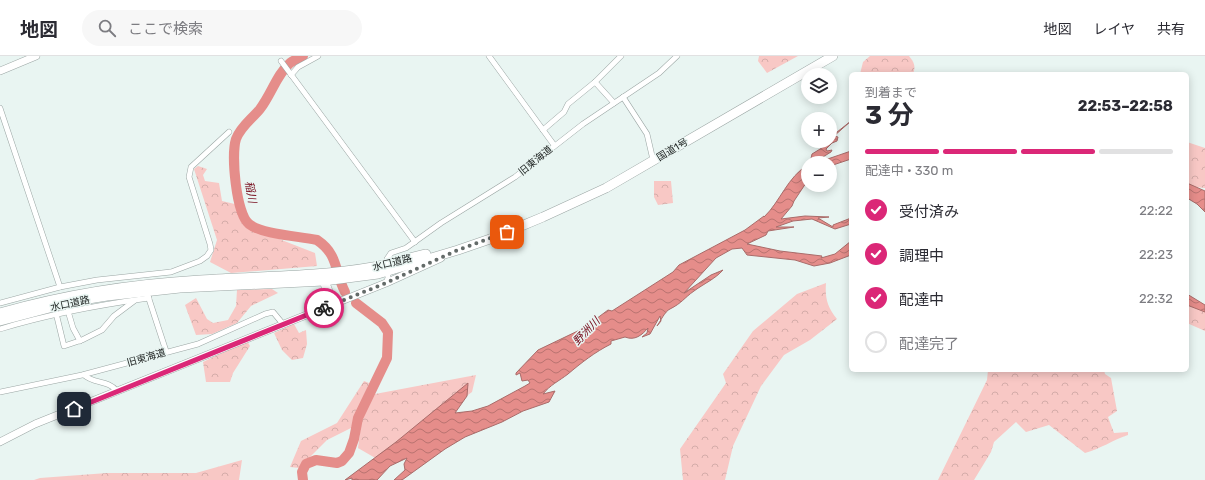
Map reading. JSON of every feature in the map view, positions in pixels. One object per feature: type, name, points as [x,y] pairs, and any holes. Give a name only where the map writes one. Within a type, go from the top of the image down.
[{"type":"highway","name":"国道1号","points":[[507,232],[580,200],[653,160],[833,56]]},
{"type":"highway","name":"水口道路","points":[[0,313],[59,297],[132,285],[346,275],[389,264],[408,264],[458,250],[507,232]]},
{"type":"highway","name":"水口道路","points":[[389,264],[408,264],[459,246],[507,232]]},
{"type":"highway","name":"水口道路","points":[[0,321],[76,301],[107,296],[180,288],[324,281],[334,276]]},
{"type":"highway","points":[[324,281],[334,304]]},
{"type":"main road","points":[[0,71],[36,56]]},
{"type":"main road","points":[[0,442],[35,424],[386,283],[458,250]]},
{"type":"main road","points":[[386,283],[408,264]]},
{"type":"street","points":[[290,73],[318,56]]},
{"type":"street","points":[[489,56],[554,145]]},
{"type":"street","points":[[543,130],[564,112],[568,104],[596,82],[621,56]]},
{"type":"street","name":"旧東海道","points":[[389,264],[391,254],[406,248],[441,223],[515,177],[554,145],[614,102],[659,73],[677,56]]},
{"type":"street","points":[[282,63],[415,242]]},
{"type":"street","points":[[596,82],[614,102]]},
{"type":"street","points":[[622,97],[648,134],[653,160]]},
{"type":"street","points":[[0,108],[60,287]]},
{"type":"street","points":[[0,303],[60,287],[97,280],[143,277],[171,272],[200,261],[208,256],[211,250],[210,244],[188,176],[191,167],[229,132]]},
{"type":"street","points":[[386,283],[389,264]]},
{"type":"street","points":[[0,329],[56,313],[148,297],[166,352]]},
{"type":"street","points":[[56,313],[64,346],[80,341],[102,330],[114,316],[135,300]]},
{"type":"street","points":[[68,311],[73,328],[80,341]]},
{"type":"street","name":"旧東海道","points":[[0,392],[84,375],[198,344],[273,312],[284,324]]},
{"type":"street","points":[[84,375],[107,383],[117,391]]},
{"type":"green space","points":[[759,56],[798,56],[767,73],[758,61]]},
{"type":"green space","points":[[870,56],[909,56],[914,64],[914,69],[913,72],[860,72],[863,62]]},
{"type":"green space","points":[[1189,143],[1205,148],[1205,188],[1189,186]]},
{"type":"green space","points":[[198,166],[207,169],[203,175],[205,181],[219,183],[222,201],[239,205],[248,227],[315,253],[317,266],[231,273],[210,262],[217,240],[194,169]]},
{"type":"green space","points":[[654,181],[671,181],[673,203],[658,205],[654,197]]},
{"type":"green space","points":[[826,283],[827,302],[837,319],[810,340],[784,355],[761,386],[733,446],[725,480],[683,480],[680,449],[726,383],[723,374],[753,331],[797,294]]},
{"type":"green space","points":[[272,289],[278,293],[251,306],[237,323],[212,334],[196,335],[185,305],[196,298],[207,319],[213,323],[228,320],[236,306],[237,290]]},
{"type":"green space","points":[[1189,304],[1205,311],[1205,331],[1189,324]]},
{"type":"green space","points":[[294,324],[299,333],[306,330],[307,344],[303,358],[292,360],[282,350],[274,333]]},
{"type":"green space","points":[[247,341],[250,346],[233,373],[230,382],[206,382],[203,362]]},
{"type":"green space","points":[[988,372],[1104,372],[1111,378],[1117,411],[1108,417],[1114,433],[1128,432],[1128,435],[1085,453],[1049,425],[1026,432],[1016,422],[994,442],[991,452],[974,480],[938,480],[987,380]]},
{"type":"green space","points":[[476,375],[472,392],[377,459],[358,448],[362,418],[375,394]]},
{"type":"green space","points":[[364,381],[369,383],[351,428],[327,440],[299,468],[290,467],[301,441],[337,423]]},
{"type":"green space","points":[[242,460],[239,480],[34,480],[40,478],[107,473],[196,473]]},
{"type":"water","points":[[822,148],[827,148],[827,151],[832,150],[824,156],[812,156],[812,154]]},
{"type":"water","points":[[849,152],[849,160],[837,164],[836,156]]},
{"type":"water","name":"野洲川","points":[[801,170],[801,190],[792,206],[781,219],[805,216],[829,217],[818,218],[833,227],[833,225],[849,219],[849,225],[835,229],[812,219],[793,221],[776,227],[794,227],[768,231],[766,235],[747,244],[780,251],[822,256],[821,258],[835,254],[849,243],[849,256],[830,263],[814,266],[795,260],[747,255],[742,248],[732,249],[716,258],[684,293],[711,275],[723,270],[720,273],[668,310],[661,320],[660,316],[650,334],[642,337],[647,333],[648,328],[641,335],[635,338],[625,337],[611,341],[611,344],[588,358],[543,394],[555,391],[549,402],[523,411],[502,422],[465,437],[445,449],[402,480],[394,480],[405,470],[404,464],[407,458],[390,466],[377,480],[352,480],[352,478],[345,480],[396,442],[468,383],[467,396],[455,413],[472,411],[488,406],[530,383],[528,380],[522,381],[520,373],[516,375],[516,373],[538,350],[584,328],[608,310],[612,311],[673,272],[679,265],[745,230],[764,217],[770,211],[790,182]]},
{"type":"water","points":[[1189,184],[1205,191],[1205,212],[1197,204],[1189,199]]},
{"type":"water","points":[[1189,295],[1205,305],[1205,312],[1189,306]]},
{"type":"waterway","name":"稲川","points":[[303,56],[285,68],[257,113],[238,134],[234,158],[234,170],[238,197],[245,218],[249,224],[255,228],[272,233],[317,240],[324,246],[333,258],[345,292]]},
{"type":"waterway","name":"稲川","points":[[303,480],[302,472],[306,464],[316,460],[337,463],[342,461],[349,453],[354,439],[358,418],[387,358],[388,332],[382,323],[356,303]]},
{"type":"way so far","points":[[324,308],[386,283],[458,250],[507,232]]},
{"type":"route","points":[[74,409],[324,308]]}]
